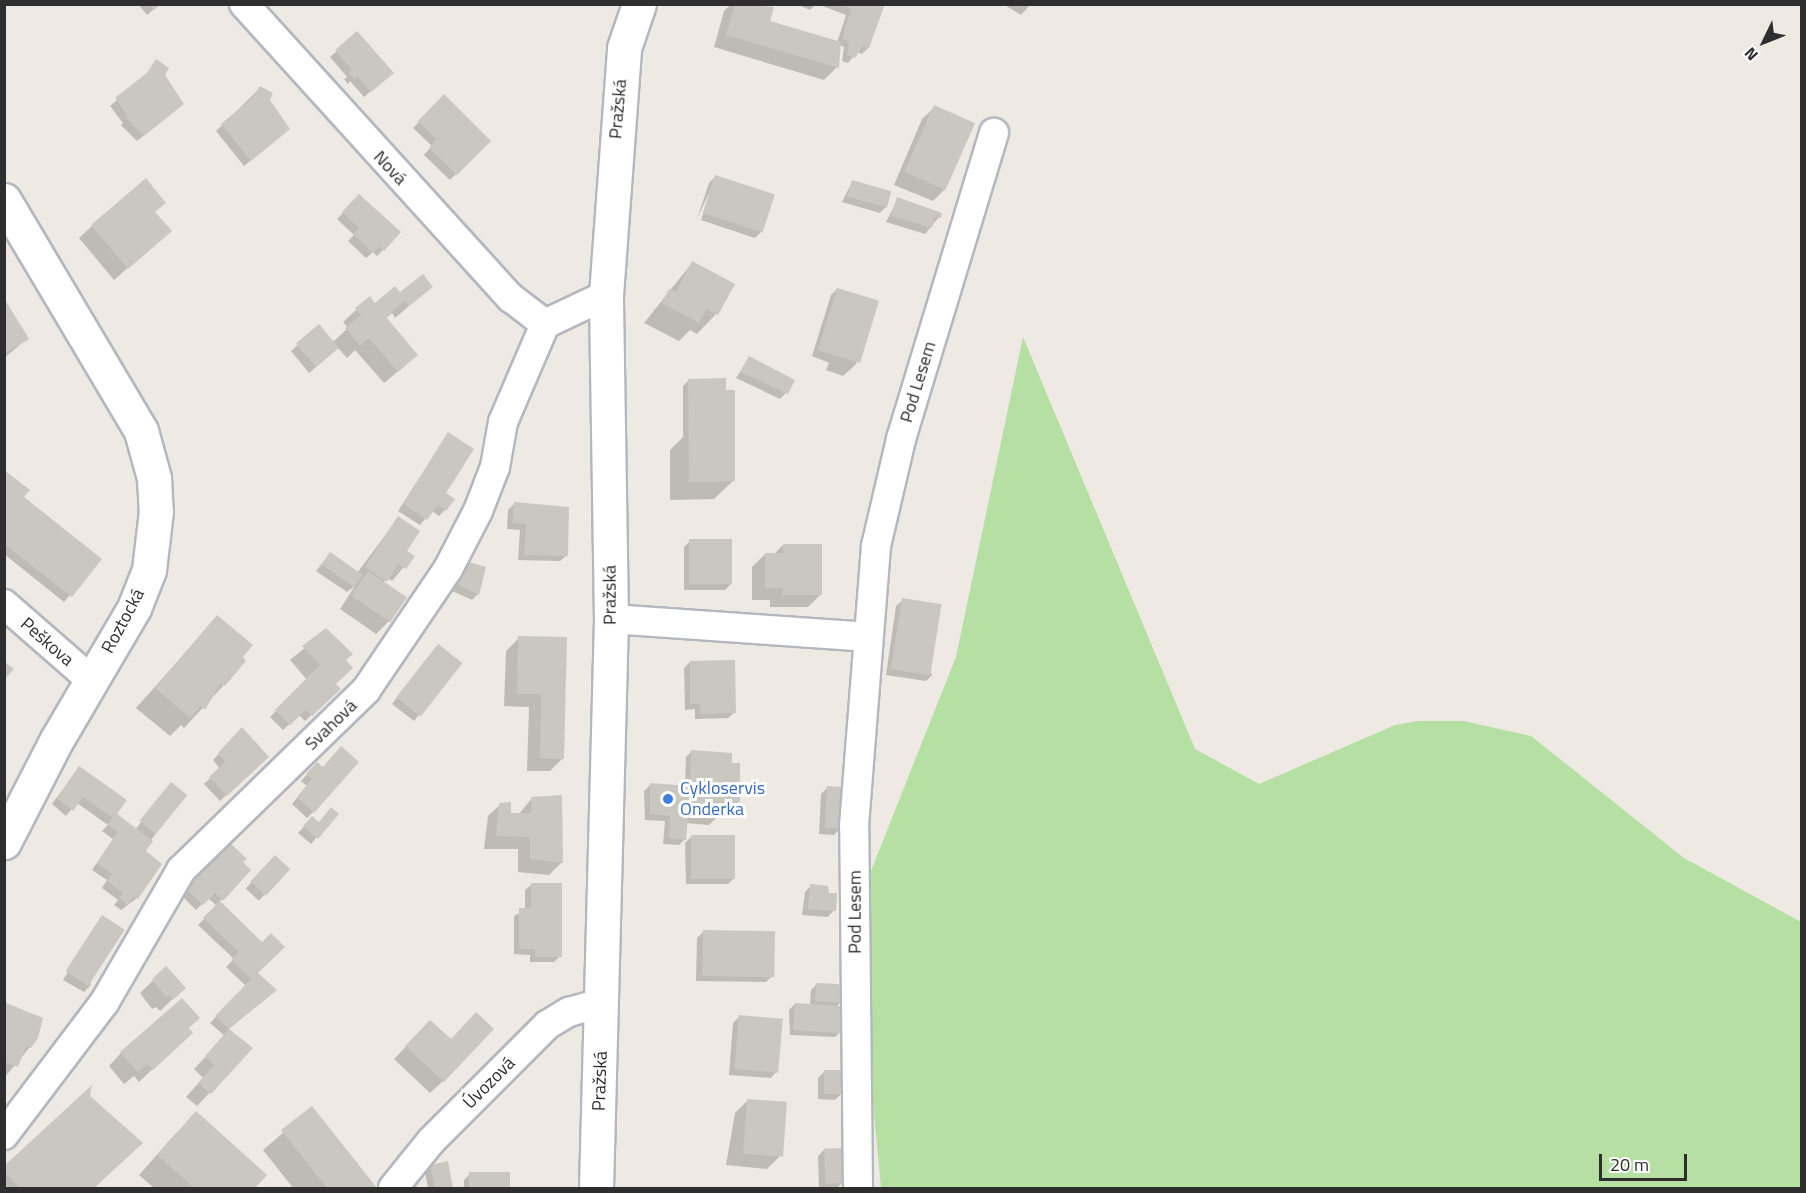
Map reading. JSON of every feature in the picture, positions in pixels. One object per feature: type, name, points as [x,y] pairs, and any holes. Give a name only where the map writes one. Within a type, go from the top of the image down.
[{"type":"main road","name":"Pražská","points":[[596,1188],[603,1002],[611,619],[606,295],[615,127],[624,48],[639,4]]},
{"type":"main road","name":"Roztocká","points":[[4,200],[141,431],[154,478],[156,528],[149,570],[134,608],[90,679],[4,842]]},
{"type":"street","name":"Nová","points":[[244,4],[502,289],[545,324]]},
{"type":"street","name":"Pod Lesem","points":[[858,1188],[854,826],[866,637],[876,546],[901,439],[994,133]]},
{"type":"street","points":[[545,324],[606,295]]},
{"type":"street","name":"Svahová","points":[[4,1135],[104,1003],[181,870],[350,709],[448,569],[482,500],[495,467],[503,422],[545,324]]},
{"type":"street","name":"Peškova","points":[[4,604],[90,679]]},
{"type":"street","points":[[611,619],[866,637]]},
{"type":"street","name":"Úvozová","points":[[393,1188],[431,1141],[547,1025],[569,1012],[603,1002]]},
{"type":"green space","points":[[1023,337],[1195,749],[1259,784],[1395,725],[1418,721],[1464,721],[1531,736],[1684,858],[1801,922],[1801,1188],[881,1188],[855,911],[956,657]]},
{"type":"building","points":[[149,4],[161,4],[154,10]]},
{"type":"building","points":[[735,4],[774,7],[770,21],[841,42],[839,68],[726,35]]},
{"type":"building","points":[[839,4],[885,4],[869,48],[863,46],[855,58],[847,55],[849,41],[842,39],[851,9]]},
{"type":"building","points":[[357,31],[394,73],[371,92],[357,76],[354,79],[349,72],[352,70],[335,50]]},
{"type":"building","points":[[156,59],[169,68],[165,75],[184,104],[144,136],[126,118],[128,116],[115,98],[148,72]]},
{"type":"building","points":[[260,86],[273,93],[270,100],[290,129],[251,161],[221,124],[252,98]]},
{"type":"building","points":[[444,94],[491,141],[457,175],[429,148],[436,139],[418,121]]},
{"type":"building","points":[[934,105],[975,123],[945,190],[904,172]]},
{"type":"building","points":[[715,175],[775,194],[763,233],[703,213]]},
{"type":"building","points":[[146,178],[166,203],[155,212],[172,231],[128,269],[91,225]]},
{"type":"building","points":[[852,180],[891,191],[887,208],[847,196]]},
{"type":"building","points":[[359,194],[401,232],[384,251],[379,246],[373,253],[353,234],[359,228],[342,212]]},
{"type":"building","points":[[897,197],[942,213],[941,218],[935,217],[932,228],[891,216]]},
{"type":"building","points":[[692,261],[735,284],[718,315],[706,309],[699,323],[662,303],[669,289],[676,292]]},
{"type":"building","points":[[423,274],[433,287],[409,306],[405,301],[386,317],[418,355],[398,372],[369,338],[360,346],[345,328],[361,315],[355,308],[370,296],[375,303],[395,286],[400,292]]},
{"type":"building","points":[[837,288],[879,301],[860,363],[818,350]]},
{"type":"building","points":[[4,298],[29,339],[4,354]]},
{"type":"building","points":[[319,324],[339,348],[316,367],[296,343]]},
{"type":"building","points":[[749,356],[795,380],[788,394],[740,372]]},
{"type":"building","points":[[726,378],[726,390],[735,390],[735,481],[689,482],[688,379]]},
{"type":"building","points":[[448,432],[474,449],[446,493],[455,499],[446,511],[438,505],[427,520],[403,504]]},
{"type":"building","points":[[4,470],[30,490],[24,497],[102,559],[72,597],[4,544]]},
{"type":"building","points":[[514,502],[569,507],[568,556],[524,555],[526,524],[512,523]]},
{"type":"building","points":[[398,516],[420,531],[407,551],[415,556],[406,569],[398,564],[387,582],[365,567]]},
{"type":"building","points":[[689,539],[732,539],[732,584],[689,584]]},
{"type":"building","points":[[783,544],[822,544],[822,595],[782,595],[783,588],[765,588],[765,553],[783,553]]},
{"type":"building","points":[[330,552],[363,575],[354,587],[321,564]]},
{"type":"building","points":[[469,562],[486,567],[479,595],[455,583]]},
{"type":"building","points":[[368,571],[407,597],[390,622],[351,596]]},
{"type":"building","points":[[902,598],[942,604],[930,675],[891,669]]},
{"type":"building","points":[[217,615],[253,645],[243,657],[246,661],[225,686],[221,683],[205,710],[201,706],[190,718],[155,688]]},
{"type":"building","points":[[326,628],[353,654],[346,660],[353,668],[336,684],[341,689],[312,716],[306,710],[290,725],[275,710],[320,665],[302,646]]},
{"type":"building","points":[[518,636],[567,637],[564,759],[540,758],[541,694],[517,694]]},
{"type":"building","points":[[438,644],[462,663],[421,717],[396,698]]},
{"type":"building","points":[[735,660],[736,713],[700,714],[700,704],[690,704],[690,661]]},
{"type":"building","points":[[4,661],[14,669],[4,680]]},
{"type":"building","points":[[242,727],[269,757],[227,796],[209,777],[225,762],[218,753]]},
{"type":"building","points":[[341,746],[359,762],[314,813],[297,797],[312,779],[306,774],[317,762],[323,767]]},
{"type":"building","points":[[691,750],[732,753],[732,763],[740,763],[740,802],[717,802],[716,819],[688,817],[686,840],[669,838],[670,816],[650,814],[650,783],[690,786]]},
{"type":"building","points":[[79,766],[127,800],[117,814],[153,841],[146,851],[162,864],[138,899],[134,896],[128,905],[119,898],[123,893],[107,881],[112,874],[97,863],[118,832],[107,824],[113,818],[83,797],[73,811],[57,798]]},
{"type":"building","points":[[171,782],[187,795],[156,834],[140,821]]},
{"type":"building","points":[[827,786],[844,787],[842,829],[825,828]]},
{"type":"building","points":[[562,795],[563,863],[530,859],[530,837],[496,836],[499,803],[511,802],[511,813],[531,813],[531,797]]},
{"type":"building","points":[[331,807],[339,814],[318,839],[303,826],[312,816],[319,822]]},
{"type":"building","points":[[691,835],[735,835],[735,879],[691,879]]},
{"type":"building","points":[[227,840],[247,859],[243,862],[251,870],[223,901],[215,893],[203,905],[183,886]]},
{"type":"building","points":[[275,855],[290,869],[266,896],[250,881]]},
{"type":"building","points":[[531,883],[562,883],[562,957],[535,957],[535,949],[519,949],[519,908],[531,908]]},
{"type":"building","points":[[810,884],[828,886],[829,893],[837,893],[836,911],[808,909]]},
{"type":"building","points":[[220,901],[262,942],[271,933],[285,947],[258,973],[277,990],[229,1029],[215,1016],[251,979],[231,960],[239,952],[203,918]]},
{"type":"building","points":[[102,915],[125,930],[88,986],[66,971]]},
{"type":"building","points":[[703,930],[775,931],[774,977],[702,976]]},
{"type":"building","points":[[166,966],[186,988],[173,1000],[170,995],[166,997],[152,979]]},
{"type":"building","points":[[816,983],[839,984],[843,1003],[815,1001]]},
{"type":"building","points":[[182,998],[200,1018],[189,1028],[193,1033],[153,1070],[147,1064],[138,1072],[120,1052]]},
{"type":"building","points":[[4,1002],[43,1018],[38,1038],[31,1048],[26,1046],[18,1067],[4,1062]]},
{"type":"building","points":[[795,1003],[843,1006],[841,1033],[793,1030]]},
{"type":"building","points":[[476,1012],[494,1029],[444,1082],[405,1046],[430,1020],[451,1039]]},
{"type":"building","points":[[739,1015],[783,1019],[778,1073],[734,1069]]},
{"type":"building","points":[[229,1029],[253,1048],[211,1094],[198,1083],[214,1065],[205,1056]]},
{"type":"building","points":[[824,1070],[842,1070],[842,1094],[824,1094]]},
{"type":"building","points":[[92,1085],[90,1096],[143,1143],[94,1188],[20,1188],[4,1172],[4,1166]]},
{"type":"building","points":[[747,1099],[787,1102],[783,1157],[743,1154]]},
{"type":"building","points":[[312,1106],[377,1188],[327,1188],[281,1130]]},
{"type":"building","points":[[196,1111],[267,1175],[255,1188],[194,1188],[157,1155]]},
{"type":"building","points":[[844,1148],[845,1183],[825,1184],[824,1149]]},
{"type":"building","points":[[448,1161],[453,1188],[435,1188],[430,1165]]},
{"type":"building","points":[[469,1172],[510,1172],[510,1188],[469,1188]]},
{"type":"place","name":"Cykloservis Onderka","points":[[668,799]]}]
